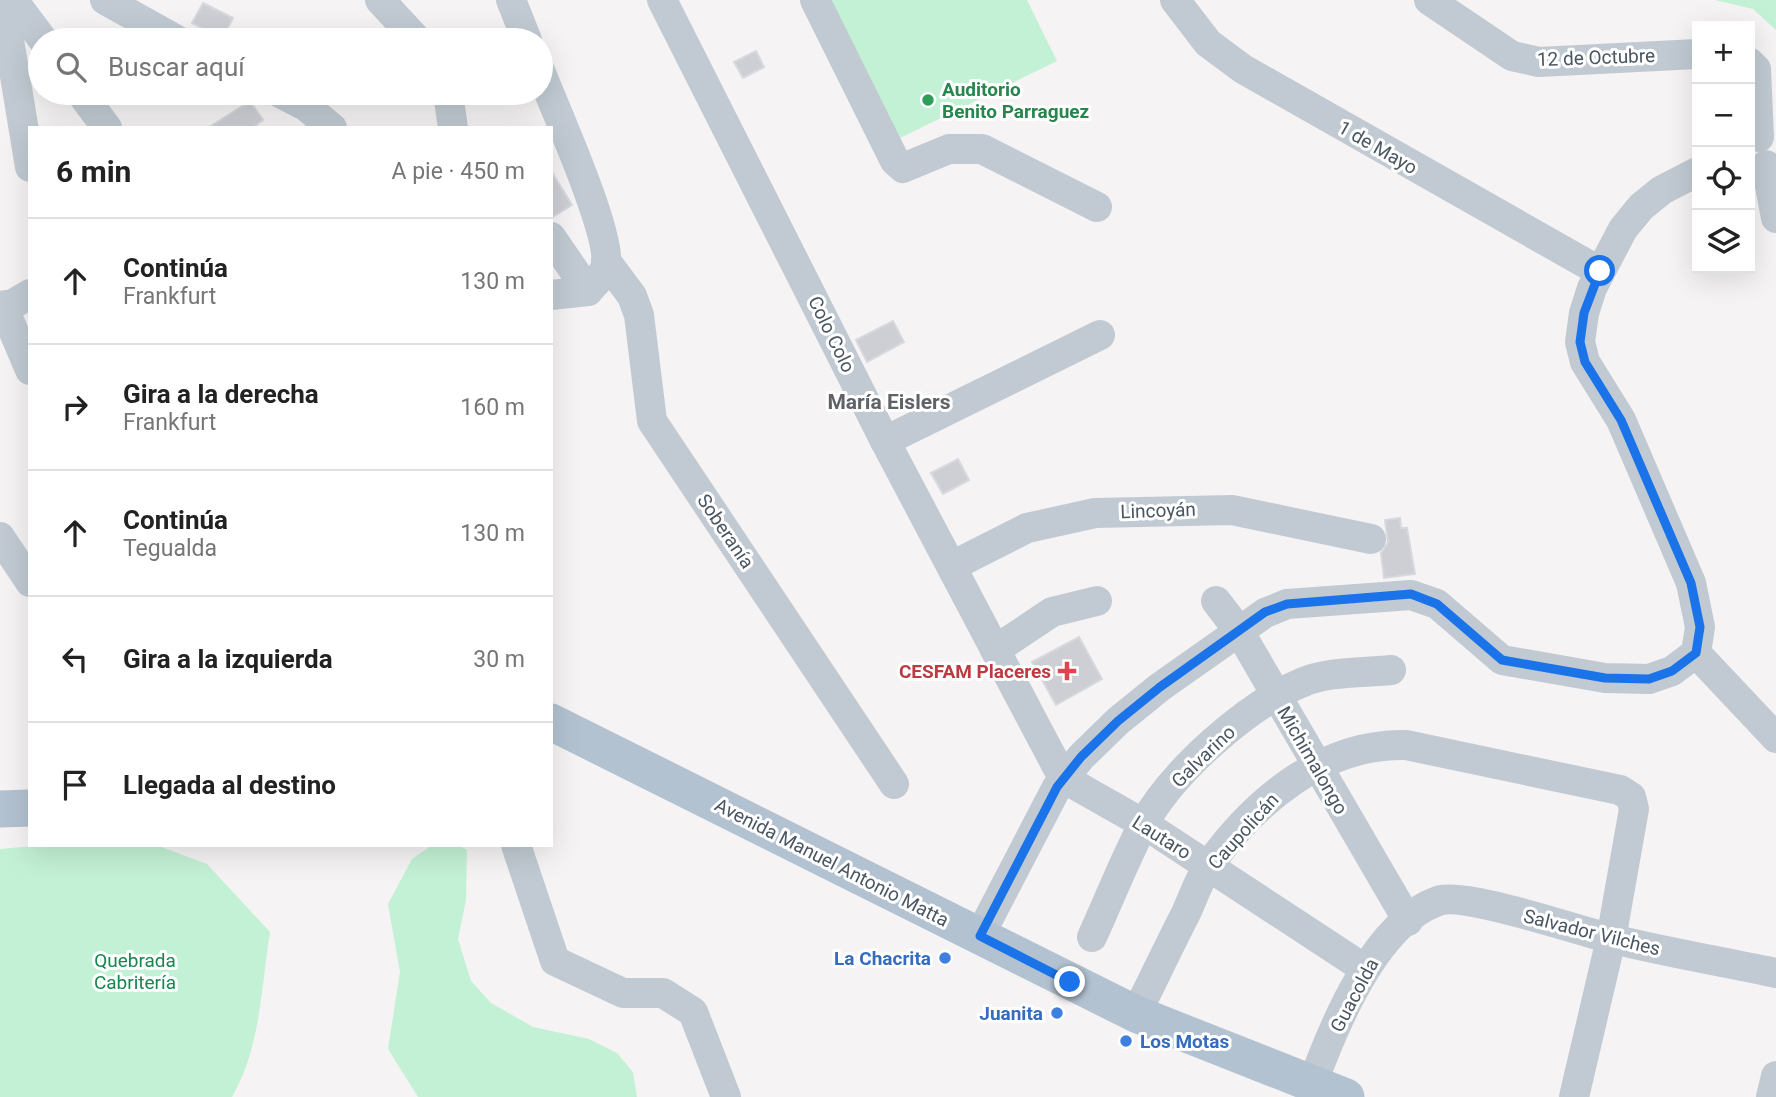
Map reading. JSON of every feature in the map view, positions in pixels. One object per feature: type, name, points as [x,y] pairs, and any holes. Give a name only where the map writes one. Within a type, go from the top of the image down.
[{"type":"main road","name":"Avenida Manuel Antonio Matta","points":[[553,723],[1136,1014],[1312,1086],[1346,1097]]},
{"type":"main road","points":[[0,809],[28,808]]},
{"type":"street","points":[[11,0],[33,28]]},
{"type":"street","points":[[11,0],[6,22],[28,155]]},
{"type":"street","points":[[104,0],[155,28]]},
{"type":"street","points":[[380,0],[406,28]]},
{"type":"street","points":[[511,0],[522,28]]},
{"type":"street","name":"Colo Colo","points":[[662,0],[885,441],[1063,778]]},
{"type":"street","points":[[815,0],[895,161],[903,168],[949,149],[982,149],[1097,207]]},
{"type":"street","name":"1 de Mayo","points":[[1175,0],[1208,43],[1242,69],[1600,271]]},
{"type":"street","name":"12 de Octubre","points":[[1429,0],[1512,56],[1539,62],[1692,54]]},
{"type":"street","points":[[1755,68],[1763,159],[1776,218]]},
{"type":"street","points":[[553,103],[586,185],[606,261],[601,275],[588,291],[553,295]]},
{"type":"street","points":[[90,105],[106,126]]},
{"type":"street","points":[[303,105],[330,126]]},
{"type":"street","points":[[449,105],[453,126]]},
{"type":"street","points":[[980,936],[1063,778],[1118,721],[1265,612],[1287,604],[1411,594],[1437,604],[1502,660],[1628,681],[1649,679],[1672,671],[1696,653],[1700,627],[1691,583],[1621,420],[1585,362],[1580,342],[1584,313],[1600,271],[1623,229],[1641,207],[1662,190],[1692,175]]},
{"type":"street","points":[[553,240],[588,291]]},
{"type":"street","name":"Soberanía","points":[[606,261],[632,296],[639,315],[652,421],[894,784]]},
{"type":"street","points":[[11,302],[28,363]]},
{"type":"street","points":[[885,441],[1100,334]]},
{"type":"street","name":"Lincoyán","points":[[952,566],[1027,528],[1095,513],[1232,510],[1371,539]]},
{"type":"street","points":[[0,537],[28,579]]},
{"type":"street","points":[[995,650],[1052,612],[1097,601]]},
{"type":"street","name":"Michimalongo","points":[[1216,601],[1239,631],[1316,766],[1411,918]]},
{"type":"street","points":[[1696,653],[1776,738]]},
{"type":"street","name":"Galvarino","points":[[1092,937],[1143,824],[1160,800],[1202,754],[1276,695],[1321,677],[1391,670]]},
{"type":"street","name":"Caupolicán","points":[[1136,1014],[1208,866],[1268,799],[1316,766],[1358,751],[1406,745],[1620,790],[1631,797],[1634,808],[1611,939]]},
{"type":"street","name":"Lautaro","points":[[1063,778],[1143,824],[1365,969]]},
{"type":"street","points":[[517,847],[555,961],[623,993],[663,993],[693,1012],[726,1097]]},
{"type":"street","name":"Salvador Vilches","points":[[1411,918],[1431,904],[1451,898],[1611,939],[1776,973]]},
{"type":"street","name":"Guacolda","points":[[1312,1086],[1325,1048],[1365,969],[1384,942],[1411,918]]},
{"type":"street","points":[[1574,1097],[1611,939]]},
{"type":"street","points":[[1771,1097],[1776,1076]]},
{"type":"green space","name":"Auditorio Benito Parraguez","points":[[829,0],[1027,0],[1057,61],[898,139]]},
{"type":"green space","points":[[1715,0],[1776,0],[1776,30],[1753,9]]},
{"type":"green space","name":"Quebrada Cabritería","points":[[28,846],[161,847],[207,864],[270,932],[254,1037],[242,1078],[232,1097],[0,1097],[0,849]]},
{"type":"green space","points":[[429,847],[462,847],[467,850],[466,900],[458,939],[471,981],[491,1003],[533,1027],[589,1039],[617,1053],[633,1072],[637,1097],[418,1097],[388,1049],[400,972],[388,904],[412,859]]},
{"type":"building","points":[[203,3],[233,18],[228,28],[201,28],[192,23]]},
{"type":"building","points":[[756,51],[764,67],[743,78],[734,62]]},
{"type":"building","points":[[244,105],[253,105],[263,120],[255,126],[211,126]]},
{"type":"building","points":[[553,174],[572,205],[553,217]]},
{"type":"building","points":[[893,321],[904,342],[867,362],[856,340]]},
{"type":"building","points":[[958,459],[969,480],[943,494],[931,473]]},
{"type":"building","points":[[1400,518],[1401,528],[1407,528],[1415,574],[1384,578],[1381,553],[1388,542],[1385,520]]},
{"type":"building","name":"CESFAM Placeres","points":[[1079,637],[1102,679],[1056,705],[1032,662]]},
{"type":"place","name":"Auditorio Benito Parraguez","points":[[928,100]]},
{"type":"place","name":"CESFAM Placeres","points":[[1067,671]]},
{"type":"place","name":"La Chacrita","points":[[945,958]]},
{"type":"place","name":"Juanita","points":[[1057,1013]]},
{"type":"place","name":"Los Motas","points":[[1126,1041]]},
{"type":"district","name":"María Eislers","points":[[889,402]]},
{"type":"route","points":[[1070,982],[980,936],[995,904],[1057,787],[1081,757],[1118,721],[1160,687],[1265,612],[1287,604],[1312,600],[1411,594],[1426,598],[1447,611],[1502,660],[1628,681],[1649,679],[1672,671],[1696,653],[1700,627],[1691,583],[1621,420],[1585,362],[1580,342],[1584,313],[1600,271]]}]
